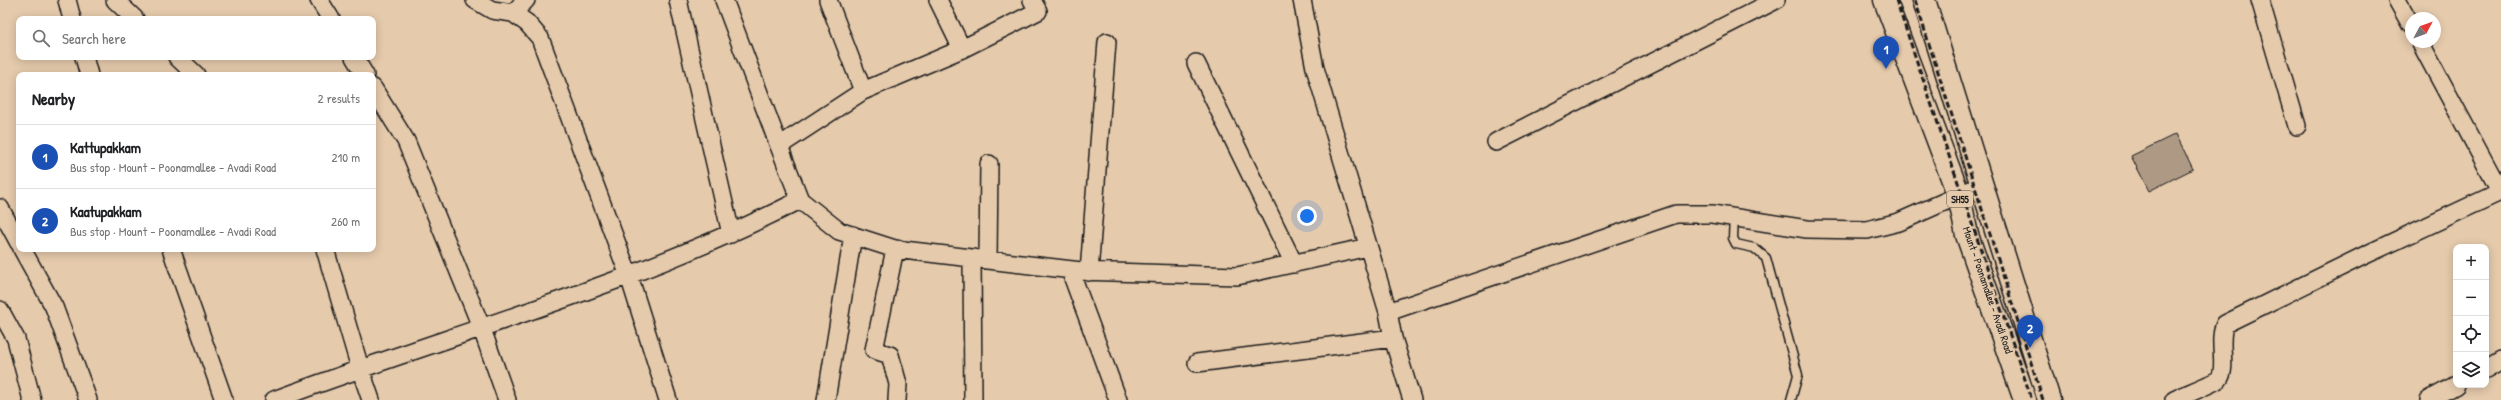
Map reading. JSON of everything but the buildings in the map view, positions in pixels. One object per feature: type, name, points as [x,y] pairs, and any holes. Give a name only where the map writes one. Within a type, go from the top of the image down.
[{"type":"main road","name":"Mount - Poonamallee - Avadi Road","points":[[1885,0],[1959,196],[1968,235],[2025,400]]},
{"type":"main road","name":"SH55","points":[[1924,0],[2049,400]]},
{"type":"street","points":[[67,0],[71,16]]},
{"type":"street","points":[[115,0],[132,16]]},
{"type":"street","points":[[319,0],[329,16]]},
{"type":"street","points":[[475,0],[492,10],[513,13],[527,23],[540,38],[629,276],[668,400]]},
{"type":"street","points":[[513,13],[526,0]]},
{"type":"street","points":[[678,0],[730,234]]},
{"type":"street","points":[[724,0],[800,200],[839,231],[853,234],[895,249],[1089,272],[1238,276],[1368,247]]},
{"type":"street","points":[[828,0],[863,90]]},
{"type":"street","points":[[938,0],[962,49]]},
{"type":"street","points":[[779,146],[863,90],[962,49],[1038,11],[1032,0]]},
{"type":"street","points":[[1302,0],[1315,68],[1388,312],[1393,338],[1412,400]]},
{"type":"street","points":[[1496,142],[1776,0]]},
{"type":"street","points":[[2260,0],[2297,126]]},
{"type":"street","points":[[2397,0],[2405,14]]},
{"type":"street","points":[[1089,272],[1107,42]]},
{"type":"street","points":[[2174,400],[2219,380],[2222,372],[2221,332],[2225,324],[2361,257],[2501,192],[2423,48]]},
{"type":"street","points":[[85,60],[88,72]]},
{"type":"street","points":[[180,60],[193,72]]},
{"type":"street","points":[[356,60],[363,72]]},
{"type":"street","points":[[1196,63],[1294,264]]},
{"type":"street","points":[[376,93],[406,141],[482,329],[507,400]]},
{"type":"street","points":[[973,400],[980,259],[988,164]]},
{"type":"street","points":[[1388,312],[1676,214],[1712,214],[1807,229],[1867,230],[1899,222],[1982,185]]},
{"type":"street","points":[[274,400],[360,368],[482,329],[629,276],[730,234],[800,200]]},
{"type":"street","points":[[0,208],[16,237]]},
{"type":"street","points":[[826,400],[853,234]]},
{"type":"street","points":[[895,249],[874,350],[890,356],[898,384],[897,400]]},
{"type":"street","points":[[24,252],[54,307],[88,400]]},
{"type":"street","points":[[172,252],[224,400]]},
{"type":"street","points":[[326,252],[371,400]]},
{"type":"street","points":[[1070,270],[1118,400]]},
{"type":"street","points":[[0,310],[16,338],[32,400]]},
{"type":"street","points":[[1197,363],[1393,338]]},
{"type":"street","points":[[2489,368],[2501,362]]},
{"type":"street","points":[[2429,400],[2451,391]]},
{"type":"lane","points":[[1734,217],[1733,238],[1736,244],[1754,248],[1766,258],[1798,375],[1791,400]]},
{"type":"railway","points":[[1896,0],[2032,400]]},
{"type":"railway","points":[[1915,0],[2043,400]]},
{"type":"place","name":"Kattupakkam","points":[[1886,69]]},
{"type":"place","name":"Kaatupakkam","points":[[2030,348]]}]
